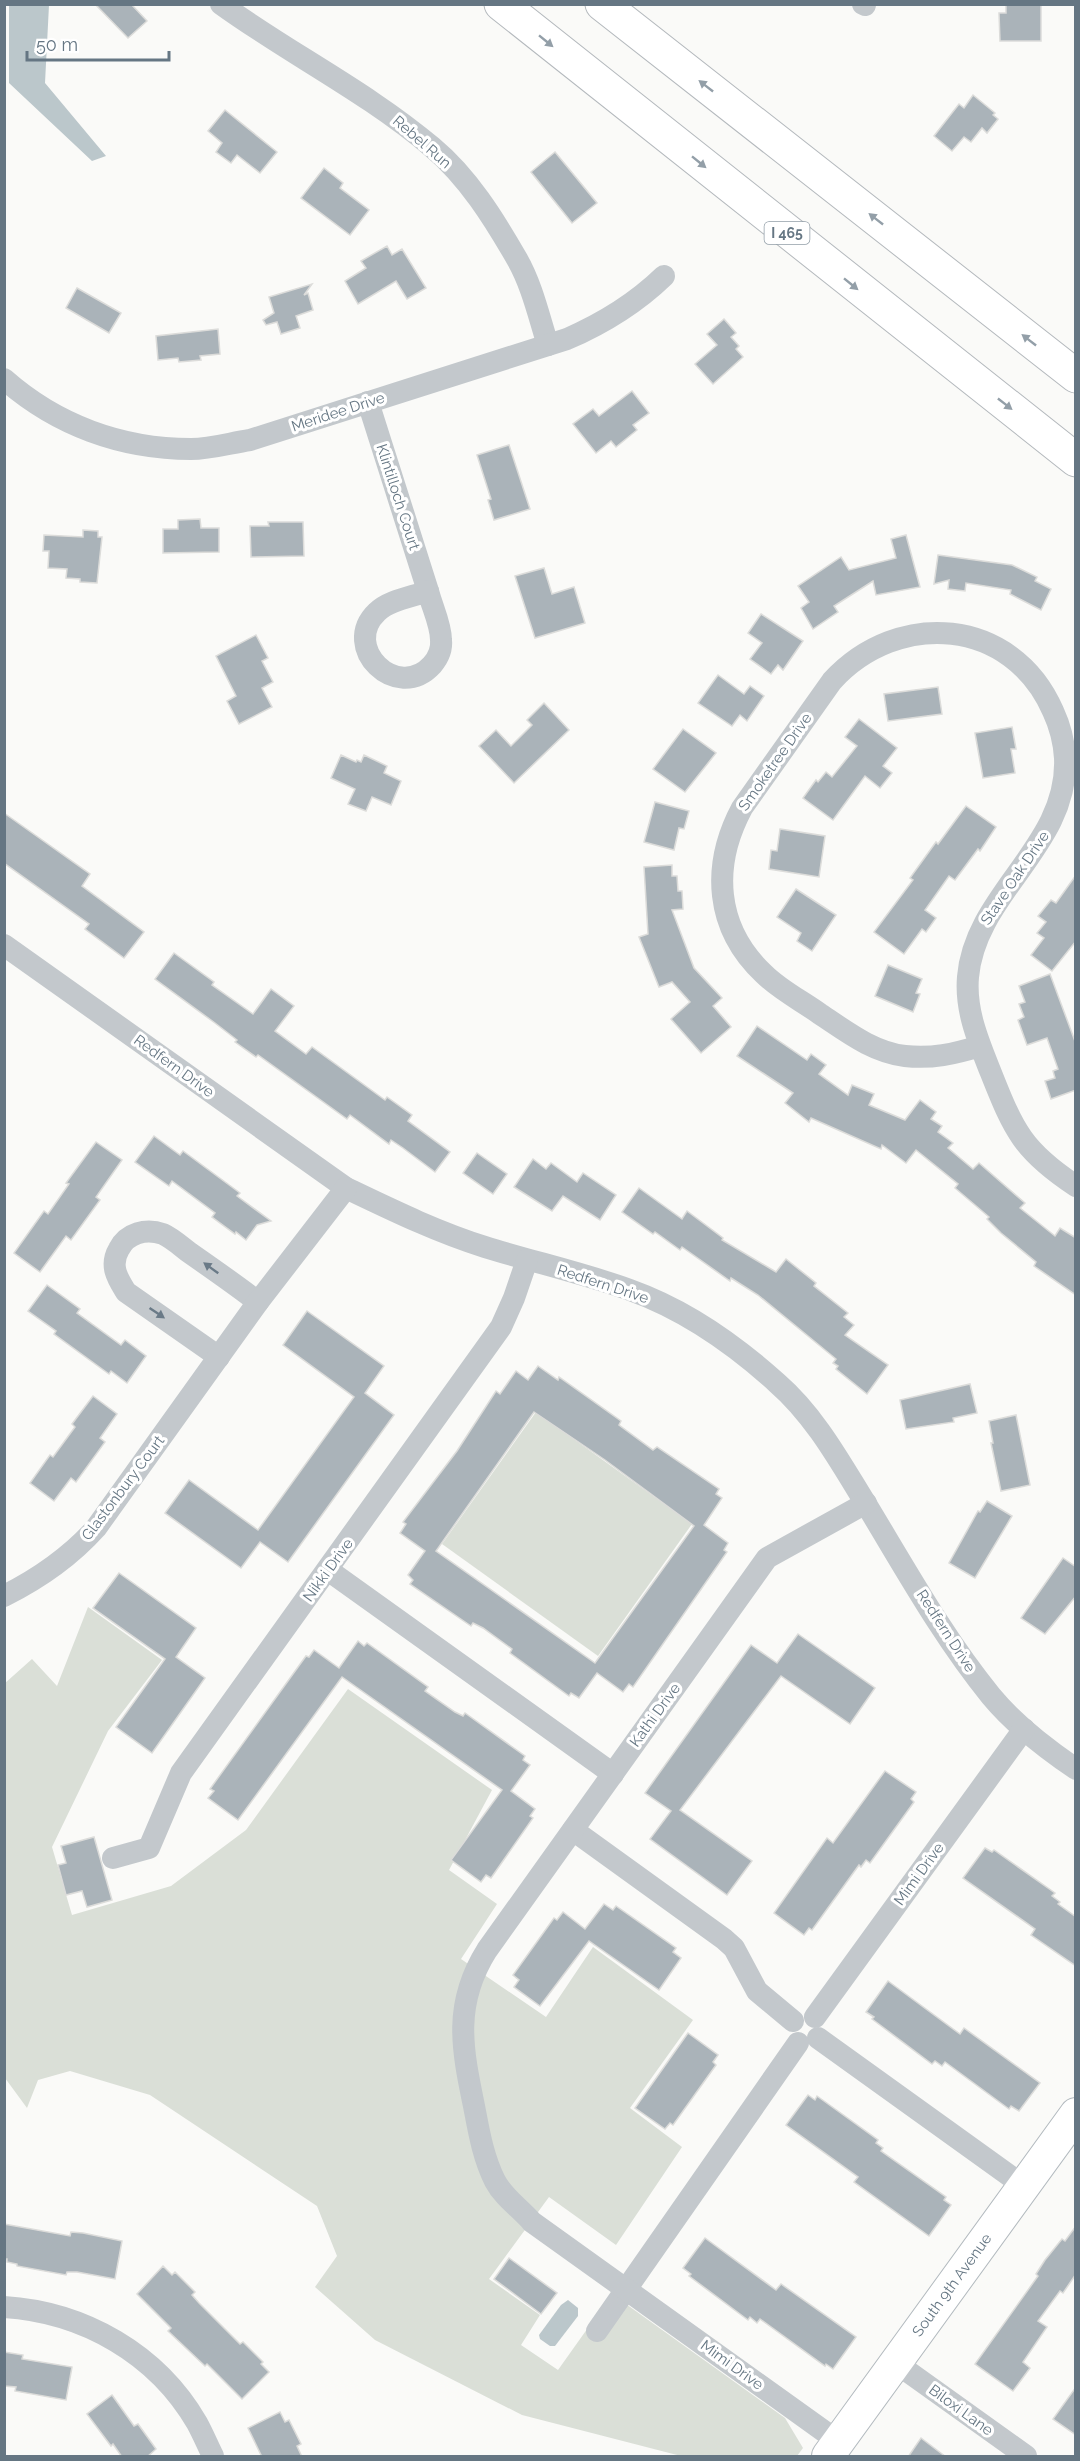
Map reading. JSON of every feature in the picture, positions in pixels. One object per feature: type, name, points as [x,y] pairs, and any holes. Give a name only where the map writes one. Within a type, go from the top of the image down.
[{"type":"highway","name":"I 465","points":[[501,4],[1076,460]]},
{"type":"highway","points":[[602,4],[1076,376]]},
{"type":"street","name":"Rebel Run","points":[[221,4],[384,110],[420,136],[458,173],[493,219],[517,260],[528,284],[548,345]]},
{"type":"street","name":"Meridee Drive","points":[[4,379],[34,402],[80,428],[121,442],[155,448],[190,449],[250,440],[567,339],[608,320],[630,306],[664,276]]},
{"type":"street","name":"Klintilloch Court","points":[[368,402],[428,591]]},
{"type":"street","name":"Smoketree Drive","points":[[980,1046],[946,1056],[902,1056],[860,1040],[780,987],[754,963],[734,935],[723,902],[722,867],[733,825],[742,808],[832,681],[858,657],[897,638],[940,632],[983,641],[1013,658]]},
{"type":"street","name":"Stave Oak Drive","points":[[1013,658],[1032,676],[1047,698],[1061,730],[1065,774],[1060,800],[1050,825],[987,917],[972,952],[967,979],[970,1007],[980,1046],[1010,1120],[1026,1146],[1055,1173],[1076,1186]]},
{"type":"street","name":"Redfern Drive","points":[[4,945],[346,1188],[433,1228],[527,1260],[632,1291],[669,1307],[715,1333],[750,1359],[795,1401],[825,1439],[963,1661],[992,1697],[1024,1729],[1076,1769]]},
{"type":"street","name":"Glastonbury Court","points":[[4,1596],[51,1569],[90,1534],[258,1302],[346,1188]]},
{"type":"street","points":[[219,1357],[122,1287],[117,1280],[114,1267],[116,1254],[121,1245],[127,1239],[144,1231],[164,1234],[258,1302]]},
{"type":"street","name":"Nikki Drive","points":[[113,1858],[149,1848],[181,1773],[501,1327],[527,1260]]},
{"type":"street","name":"Kathi Drive","points":[[625,2288],[532,2222],[509,2200],[490,2170],[482,2150],[462,2042],[465,1998],[478,1965],[767,1558],[866,1503]]},
{"type":"street","points":[[328,1570],[613,1774]]},
{"type":"street","name":"Mimi Drive","points":[[597,2331],[806,2030],[1024,1729]]},
{"type":"street","points":[[573,1830],[724,1939],[734,1948],[757,1991],[806,2030],[1024,2186]]},
{"type":"street","name":"South 9th Avenue","points":[[834,2449],[1076,2114]]},
{"type":"street","name":"Mimi Drive","points":[[625,2288],[834,2449]]},
{"type":"street","points":[[4,2307],[59,2316],[85,2324],[117,2341],[153,2368],[172,2387],[197,2424],[213,2457]]},
{"type":"street","name":"Biloxi Lane","points":[[896,2362],[1026,2457]]},
{"type":"shaded area","points":[[9,5],[49,5],[45,83],[106,156],[92,161],[9,83]]},
{"type":"shaded area","points":[[536,1412],[692,1524],[598,1656],[442,1544]]},
{"type":"shaded area","points":[[88,1607],[162,1660],[108,1731],[52,1847],[72,1915],[171,1886],[246,1830],[348,1689],[492,1790],[449,1870],[497,1904],[461,1959],[546,2017],[593,1947],[693,2020],[630,2108],[682,2147],[616,2245],[549,2197],[489,2279],[540,2315],[521,2345],[558,2370],[612,2294],[785,2418],[803,2448],[797,2456],[681,2456],[522,2415],[375,2340],[315,2287],[337,2256],[317,2206],[150,2095],[70,2071],[38,2080],[27,2108],[5,2078],[4,1684],[32,1659],[57,1686]]},
{"type":"shaded area","points":[[568,2300],[578,2308],[578,2316],[555,2346],[550,2346],[540,2339],[539,2335],[561,2305]]},
{"type":"building","points":[[95,4],[131,4],[147,21],[128,38]]},
{"type":"building","points":[[1006,4],[1041,4],[1041,41],[1000,41],[999,13],[1006,13]]},
{"type":"building","points":[[973,95],[995,113],[993,115],[998,119],[987,133],[982,128],[971,142],[964,137],[952,151],[934,136],[959,104],[964,108]]},
{"type":"building","points":[[225,110],[277,152],[260,173],[237,155],[231,163],[216,152],[222,143],[208,131]]},
{"type":"building","points":[[555,152],[597,203],[572,223],[531,172]]},
{"type":"building","points":[[324,168],[343,183],[340,188],[369,210],[350,235],[301,198]]},
{"type":"building","points":[[387,246],[392,255],[402,249],[426,288],[407,299],[396,281],[358,304],[345,281],[366,268],[361,261]]},
{"type":"building","points":[[312,284],[304,295],[308,293],[313,310],[296,316],[300,328],[281,334],[277,322],[266,325],[263,320],[274,313],[269,297]]},
{"type":"building","points":[[77,288],[121,313],[109,333],[66,308]]},
{"type":"building","points":[[724,319],[736,333],[731,337],[739,346],[736,349],[743,357],[713,384],[695,364],[717,345],[707,334]]},
{"type":"building","points":[[218,329],[220,354],[200,356],[201,360],[179,362],[178,358],[158,360],[156,336]]},
{"type":"building","points":[[632,391],[649,413],[633,425],[637,430],[616,447],[611,441],[596,453],[573,424],[593,409],[599,416]]},
{"type":"building","points":[[509,445],[530,509],[494,520],[488,500],[491,499],[477,455]]},
{"type":"building","points":[[200,519],[201,528],[219,528],[219,552],[163,553],[163,529],[178,529],[178,520]]},
{"type":"building","points":[[268,522],[303,522],[304,556],[251,557],[250,526],[269,526]]},
{"type":"building","points":[[83,530],[98,531],[98,537],[102,537],[97,583],[66,578],[67,569],[48,568],[49,551],[43,551],[44,535],[83,537]]},
{"type":"building","points":[[906,535],[920,587],[876,595],[873,581],[834,606],[838,612],[813,629],[801,608],[809,602],[798,586],[841,557],[849,570],[896,558],[891,539]]},
{"type":"building","points":[[938,555],[1012,565],[1037,577],[1035,581],[1051,589],[1041,610],[1010,594],[1011,590],[966,583],[965,591],[948,589],[949,580],[934,584]]},
{"type":"building","points":[[544,568],[552,594],[574,587],[585,623],[535,638],[515,576]]},
{"type":"building","points":[[761,614],[803,641],[783,670],[778,665],[771,674],[750,659],[762,643],[748,633]]},
{"type":"building","points":[[256,635],[268,658],[262,661],[273,682],[262,688],[272,707],[239,724],[227,701],[236,696],[216,656]]},
{"type":"building","points":[[718,675],[744,694],[750,686],[764,696],[747,721],[740,715],[732,726],[698,703]]},
{"type":"building","points":[[938,687],[942,714],[888,721],[884,694]]},
{"type":"building","points":[[544,703],[569,730],[514,783],[479,746],[496,730],[511,746],[532,725],[527,720]]},
{"type":"building","points":[[859,719],[897,748],[883,766],[892,773],[880,788],[865,776],[833,820],[803,798],[816,780],[818,782],[826,772],[832,777],[857,746],[845,737]]},
{"type":"building","points":[[1012,727],[1016,749],[1011,749],[1015,773],[983,778],[975,733]]},
{"type":"building","points":[[683,729],[716,753],[685,792],[653,769]]},
{"type":"building","points":[[341,755],[361,762],[364,755],[387,766],[384,773],[401,781],[391,805],[372,797],[366,811],[348,804],[355,789],[331,778]]},
{"type":"building","points":[[655,802],[689,811],[684,829],[679,828],[674,850],[644,842]]},
{"type":"building","points":[[966,806],[996,827],[980,851],[978,849],[955,880],[949,876],[925,910],[936,918],[926,932],[922,929],[904,954],[874,932],[913,880],[910,878],[936,842],[938,844]]},
{"type":"building","points":[[4,813],[90,874],[82,886],[144,932],[124,958],[85,929],[89,924],[4,863]]},
{"type":"building","points":[[780,829],[825,836],[819,877],[769,869],[771,850],[777,851]]},
{"type":"building","points":[[672,865],[672,876],[677,876],[678,891],[682,891],[683,909],[672,910],[694,968],[722,998],[713,1006],[731,1027],[701,1053],[671,1019],[690,1002],[672,982],[659,987],[639,937],[648,934],[644,867]]},
{"type":"building","points":[[1076,875],[1076,941],[1052,971],[1031,955],[1044,938],[1037,933],[1046,922],[1038,916],[1051,900],[1056,903]]},
{"type":"building","points":[[796,889],[836,915],[812,951],[797,941],[801,933],[777,917]]},
{"type":"building","points":[[174,953],[214,982],[212,985],[253,1014],[271,989],[294,1006],[275,1031],[306,1054],[312,1047],[385,1100],[387,1097],[412,1115],[408,1121],[450,1152],[435,1172],[391,1140],[389,1144],[350,1115],[347,1119],[258,1055],[256,1057],[235,1042],[237,1040],[215,1023],[155,979]]},
{"type":"building","points":[[888,965],[922,979],[916,993],[920,994],[913,1012],[875,996]]},
{"type":"building","points":[[1050,974],[1076,1044],[1076,1090],[1051,1099],[1045,1081],[1055,1078],[1053,1071],[1058,1069],[1047,1038],[1027,1045],[1018,1020],[1024,1017],[1019,1004],[1025,1002],[1019,986]]},
{"type":"building","points":[[757,1026],[807,1060],[811,1054],[826,1065],[819,1074],[848,1095],[852,1085],[874,1094],[869,1105],[905,1120],[920,1100],[936,1112],[931,1119],[942,1126],[938,1132],[953,1143],[948,1148],[973,1169],[979,1163],[1025,1203],[1020,1208],[1055,1236],[1060,1228],[1076,1238],[1076,1295],[1034,1266],[1036,1262],[1001,1233],[987,1219],[989,1217],[955,1188],[958,1184],[916,1150],[906,1163],[882,1145],[881,1149],[811,1118],[809,1122],[785,1103],[793,1093],[737,1056]]},
{"type":"building","points":[[154,1136],[180,1155],[183,1151],[240,1193],[237,1196],[271,1221],[257,1225],[246,1240],[212,1217],[215,1213],[172,1181],[169,1186],[135,1162]]},
{"type":"building","points":[[96,1142],[122,1160],[96,1197],[100,1200],[71,1240],[66,1236],[40,1272],[14,1253],[44,1211],[48,1214],[69,1184],[66,1183]]},
{"type":"building","points":[[477,1153],[507,1174],[493,1194],[463,1173]]},
{"type":"building","points":[[533,1159],[546,1169],[551,1163],[577,1182],[583,1173],[616,1195],[600,1220],[563,1196],[552,1211],[514,1187]]},
{"type":"building","points":[[639,1188],[682,1219],[687,1211],[723,1238],[722,1240],[776,1272],[786,1259],[816,1283],[814,1286],[848,1313],[844,1317],[854,1325],[845,1335],[888,1365],[867,1394],[836,1369],[838,1366],[833,1363],[836,1359],[758,1295],[731,1278],[730,1281],[682,1247],[680,1250],[622,1212]]},
{"type":"building","points":[[47,1285],[80,1309],[77,1313],[121,1345],[125,1340],[146,1356],[127,1383],[111,1371],[109,1374],[54,1334],[56,1331],[28,1311]]},
{"type":"building","points":[[307,1311],[384,1366],[365,1393],[394,1415],[288,1562],[260,1542],[241,1568],[165,1513],[189,1480],[258,1530],[354,1397],[283,1345]]},
{"type":"building","points":[[538,1366],[558,1380],[559,1377],[621,1421],[619,1425],[653,1450],[657,1447],[719,1489],[716,1494],[722,1498],[704,1525],[728,1543],[724,1550],[727,1552],[633,1687],[629,1684],[623,1692],[597,1673],[579,1698],[571,1693],[569,1696],[510,1653],[512,1649],[483,1628],[473,1623],[471,1626],[410,1584],[413,1580],[408,1575],[425,1551],[400,1533],[406,1524],[403,1522],[457,1451],[496,1391],[500,1394],[516,1371],[528,1380]],"holes":[[[534,1412],[605,1460],[694,1526],[595,1663],[436,1551]]]},
{"type":"building","points":[[970,1384],[977,1413],[953,1418],[954,1422],[906,1429],[900,1400]]},
{"type":"building","points":[[93,1396],[117,1414],[100,1438],[105,1442],[76,1482],[71,1478],[54,1501],[30,1483],[50,1455],[53,1457],[75,1427],[72,1424]]},
{"type":"building","points":[[1016,1415],[1030,1485],[1001,1491],[989,1421]]},
{"type":"building","points":[[987,1501],[1012,1516],[975,1578],[949,1563],[978,1511],[980,1512]]},
{"type":"building","points":[[1063,1558],[1076,1567],[1076,1596],[1045,1634],[1021,1618]]},
{"type":"building","points":[[119,1573],[196,1628],[176,1657],[205,1678],[152,1753],[116,1727],[165,1659],[93,1608]]},
{"type":"building","points":[[798,1634],[875,1688],[850,1724],[781,1676],[680,1810],[752,1861],[727,1895],[650,1839],[671,1811],[645,1793],[751,1645],[777,1663]]},
{"type":"building","points":[[358,1641],[364,1646],[367,1643],[428,1687],[425,1691],[455,1712],[463,1716],[465,1713],[525,1756],[523,1760],[530,1765],[511,1791],[535,1809],[530,1816],[533,1818],[491,1878],[486,1875],[481,1882],[451,1860],[502,1790],[342,1677],[238,1820],[208,1798],[214,1791],[210,1789],[306,1656],[309,1657],[314,1650],[339,1668]]},
{"type":"building","points":[[885,1771],[916,1792],[911,1799],[914,1802],[870,1863],[866,1860],[861,1867],[859,1865],[812,1930],[809,1928],[804,1935],[774,1913],[827,1838],[833,1843]]},
{"type":"building","points":[[94,1837],[112,1900],[87,1907],[82,1891],[66,1895],[58,1865],[66,1863],[61,1846]]},
{"type":"building","points":[[985,1848],[992,1852],[994,1850],[1055,1893],[1052,1896],[1060,1902],[1058,1904],[1076,1917],[1076,1966],[1031,1935],[1035,1929],[963,1878]]},
{"type":"building","points":[[604,1904],[613,1910],[616,1906],[676,1948],[673,1952],[681,1958],[659,1990],[589,1941],[540,2006],[514,1987],[519,1980],[513,1975],[554,1918],[557,1920],[563,1912],[585,1929]]},
{"type":"building","points":[[888,1981],[960,2034],[964,2028],[1040,2083],[1019,2111],[1011,2106],[1009,2109],[945,2062],[942,2066],[935,2061],[932,2064],[872,2019],[874,2017],[866,2012]]},
{"type":"building","points":[[688,2033],[718,2055],[713,2062],[716,2065],[673,2125],[670,2123],[665,2129],[635,2108]]},
{"type":"building","points":[[808,2095],[815,2100],[817,2096],[878,2140],[876,2143],[883,2148],[881,2151],[946,2197],[944,2200],[951,2205],[929,2236],[854,2182],[858,2177],[786,2125]]},
{"type":"building","points":[[4,2224],[70,2236],[71,2232],[83,2233],[122,2241],[115,2279],[77,2272],[67,2272],[66,2275],[7,2262],[7,2259],[4,2259]]},
{"type":"building","points":[[1076,2226],[1076,2274],[1063,2293],[1060,2291],[1038,2321],[1047,2327],[1023,2362],[1030,2368],[1013,2391],[975,2364],[1038,2276],[1036,2274],[1045,2260],[1062,2239],[1065,2241]]},
{"type":"building","points":[[705,2238],[776,2290],[781,2284],[856,2337],[833,2369],[826,2364],[825,2366],[760,2319],[757,2323],[750,2317],[748,2320],[689,2276],[691,2274],[683,2268]]},
{"type":"building","points":[[509,2258],[557,2293],[541,2314],[494,2279]]},
{"type":"building","points":[[163,2266],[172,2275],[175,2272],[195,2292],[192,2295],[199,2303],[240,2344],[243,2342],[263,2362],[261,2364],[269,2372],[242,2399],[207,2364],[205,2366],[168,2331],[171,2328],[137,2294]]},
{"type":"building","points":[[4,2352],[23,2355],[22,2359],[72,2367],[66,2400],[15,2391],[16,2387],[4,2386]]},
{"type":"building","points":[[1076,2387],[1076,2435],[1053,2419]]},
{"type":"building","points":[[112,2395],[134,2426],[138,2424],[156,2449],[147,2457],[122,2457],[87,2414]]},
{"type":"building","points":[[280,2412],[285,2422],[289,2420],[301,2444],[297,2446],[302,2457],[262,2457],[248,2428]]},
{"type":"building","points":[[921,2438],[946,2457],[908,2457]]}]
